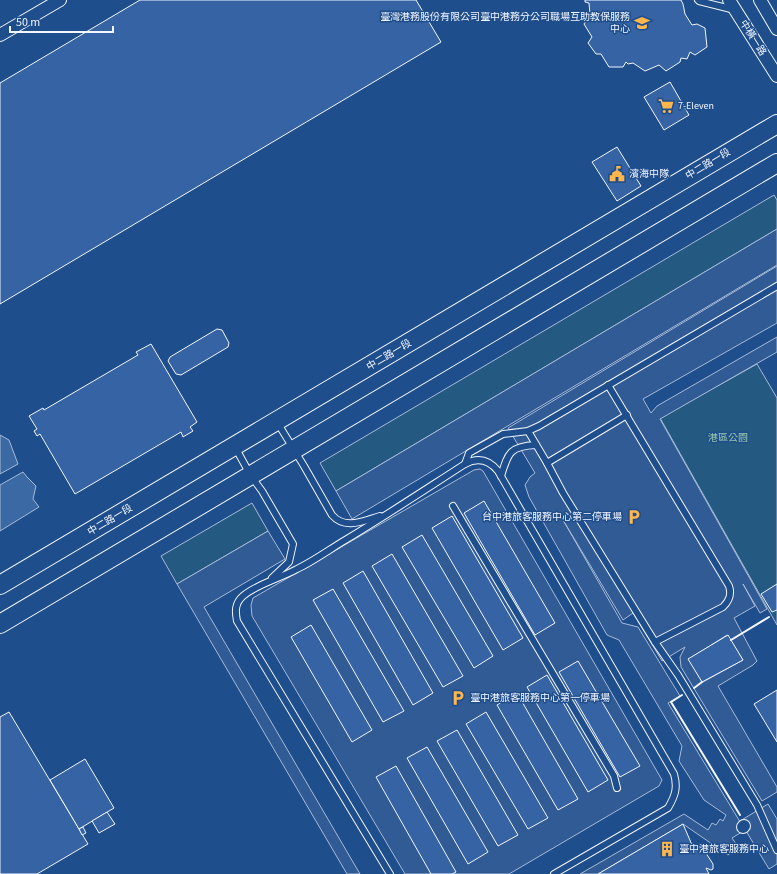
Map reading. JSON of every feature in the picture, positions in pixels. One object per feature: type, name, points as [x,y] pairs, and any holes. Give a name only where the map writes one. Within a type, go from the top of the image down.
[{"type":"street","points":[[0,35],[60,0]]},
{"type":"street","points":[[760,0],[777,29]]},
{"type":"street","name":"中橫一路","points":[[732,5],[777,76]]},
{"type":"street","name":"中二路一段","points":[[0,585],[777,124]]},
{"type":"street","points":[[0,624],[777,163]]},
{"type":"lane","points":[[698,0],[732,5]]},
{"type":"lane","points":[[465,464],[469,453],[503,434],[528,431],[539,426],[777,286]]},
{"type":"lane","points":[[608,385],[725,579],[731,592],[730,597],[723,607],[655,642]]},
{"type":"lane","points":[[547,463],[627,415]]},
{"type":"lane","points":[[277,421],[332,515],[339,522],[352,524],[389,513]]},
{"type":"lane","points":[[528,431],[563,493],[655,642],[678,675],[757,805],[777,850]]},
{"type":"lane","points":[[501,476],[509,454],[521,446],[536,445]]},
{"type":"lane","points":[[234,446],[293,544],[288,562],[268,582]]},
{"type":"lane","points":[[390,874],[237,621],[236,606],[244,595],[268,582],[298,569],[465,464],[471,461],[484,461],[494,466],[501,476],[674,774],[676,782],[674,797],[668,808],[554,874]]},
{"type":"lane","points":[[453,506],[614,776],[616,788]]},
{"type":"green space","points":[[774,195],[777,200],[777,229],[336,491],[320,463]]},
{"type":"green space","name":"港區公園","points":[[757,364],[777,398],[777,625],[660,418]]},
{"type":"green space","points":[[252,503],[268,531],[177,584],[161,556]]},
{"type":"shaded area","points":[[777,229],[777,265],[352,519],[336,491]]},
{"type":"shaded area","name":"台中港旅客服務中心第二停車場","points":[[777,266],[777,323],[643,399],[651,413],[657,406],[777,337],[777,352],[660,419],[767,609],[760,613],[743,584],[755,606],[734,618],[757,661],[753,665],[718,686],[777,787],[777,792],[762,801],[681,667],[680,657],[685,647],[662,661],[633,613],[623,620],[563,520],[622,623],[638,627],[680,696],[668,703],[745,830],[732,838],[739,848],[728,855],[683,824],[598,874],[580,874],[684,814],[708,830],[712,823],[716,825],[720,819],[723,821],[726,815],[704,800],[679,761],[682,746],[619,640],[607,635],[529,497],[525,485],[530,477],[535,473],[508,428]],"holes":[[[727,635],[743,660],[703,682],[689,659]]]},
{"type":"shaded area","points":[[0,435],[9,440],[18,464],[0,474]]},
{"type":"shaded area","name":"臺中港旅客服務中心第一停車場","points":[[480,469],[483,471],[662,780],[659,786],[509,874],[405,874],[252,616],[251,605],[253,598],[474,470]]},
{"type":"shaded area","points":[[23,472],[36,486],[33,499],[39,507],[0,531],[0,485]]},
{"type":"shaded area","points":[[268,531],[285,559],[204,607],[360,874],[347,874],[177,584]]},
{"type":"shaded area","points":[[768,804],[777,819],[777,864],[769,869],[740,821]]},
{"type":"building","points":[[140,0],[416,0],[441,42],[0,304],[0,83]]},
{"type":"building","points":[[585,0],[681,0],[685,14],[692,25],[697,24],[705,28],[707,47],[695,55],[690,52],[687,59],[681,58],[680,62],[666,71],[659,65],[645,71],[633,63],[628,64],[626,62],[623,67],[609,67],[601,54],[596,54],[588,43],[592,37],[584,24],[590,14],[589,3],[585,2]]},
{"type":"building","points":[[670,82],[689,115],[664,130],[644,97]]},
{"type":"building","name":"濱海中隊","points":[[617,147],[641,186],[617,201],[592,162]]},
{"type":"building","points":[[217,329],[222,330],[229,343],[228,347],[181,375],[176,374],[168,361],[170,357]]},
{"type":"building","points":[[151,344],[197,422],[190,427],[193,431],[183,437],[181,432],[75,494],[40,434],[37,436],[34,431],[37,429],[29,416],[43,408],[44,410],[138,355],[136,352]]},
{"type":"building","points":[[484,501],[555,623],[535,635],[464,513]]},
{"type":"building","points":[[452,516],[523,638],[503,650],[432,528]]},
{"type":"building","points":[[422,535],[493,656],[474,668],[402,547]]},
{"type":"building","points":[[392,554],[463,676],[443,687],[372,566]]},
{"type":"building","points":[[363,571],[433,693],[413,705],[343,583]]},
{"type":"building","points":[[777,584],[777,610],[772,612],[761,594]]},
{"type":"building","points":[[333,589],[404,711],[383,722],[313,600]]},
{"type":"building","points":[[311,625],[372,730],[352,742],[291,637]]},
{"type":"building","points":[[728,635],[743,660],[702,682],[688,659]]},
{"type":"building","points":[[578,661],[640,766],[620,777],[559,672]]},
{"type":"building","points":[[547,675],[608,780],[588,792],[527,687]]},
{"type":"building","points":[[777,690],[777,742],[754,704]]},
{"type":"building","points":[[517,693],[578,799],[558,810],[497,705]]},
{"type":"building","points":[[9,712],[88,844],[37,874],[0,874],[0,717]]},
{"type":"building","points":[[486,712],[548,818],[528,829],[466,724]]},
{"type":"building","points":[[457,730],[518,835],[498,846],[437,741]]},
{"type":"building","points":[[427,747],[488,852],[468,864],[407,758]]},
{"type":"building","points":[[85,759],[114,808],[79,829],[50,780]]},
{"type":"building","points":[[396,766],[456,872],[452,874],[431,874],[376,777]]},
{"type":"building","points":[[107,812],[115,824],[99,833],[92,821]]},
{"type":"building","name":"臺中港旅客服務中心","points":[[683,824],[695,852],[702,847],[713,864],[713,869],[711,870],[706,868],[709,874],[598,874]]},
{"type":"building","points":[[83,827],[86,833],[82,835],[79,829]]},
{"type":"wall","points":[[731,640],[769,617]]},
{"type":"wall","points":[[694,688],[702,682]]},
{"type":"wall","points":[[682,695],[671,702],[740,815]]},
{"type":"place","name":"臺灣港務股份有限公司臺中港務分公司職場互助教保服務 中心","points":[[642,23]]},
{"type":"place","name":"7-Eleven","points":[[666,106]]},
{"type":"place","name":"濱海中隊","points":[[617,174]]},
{"type":"place","name":"台中港旅客服務中心第二停車場","points":[[634,517]]},
{"type":"place","name":"臺中港旅客服務中心第一停車場","points":[[458,698]]},
{"type":"place","name":"臺中港旅客服務中心","points":[[667,849]]}]
